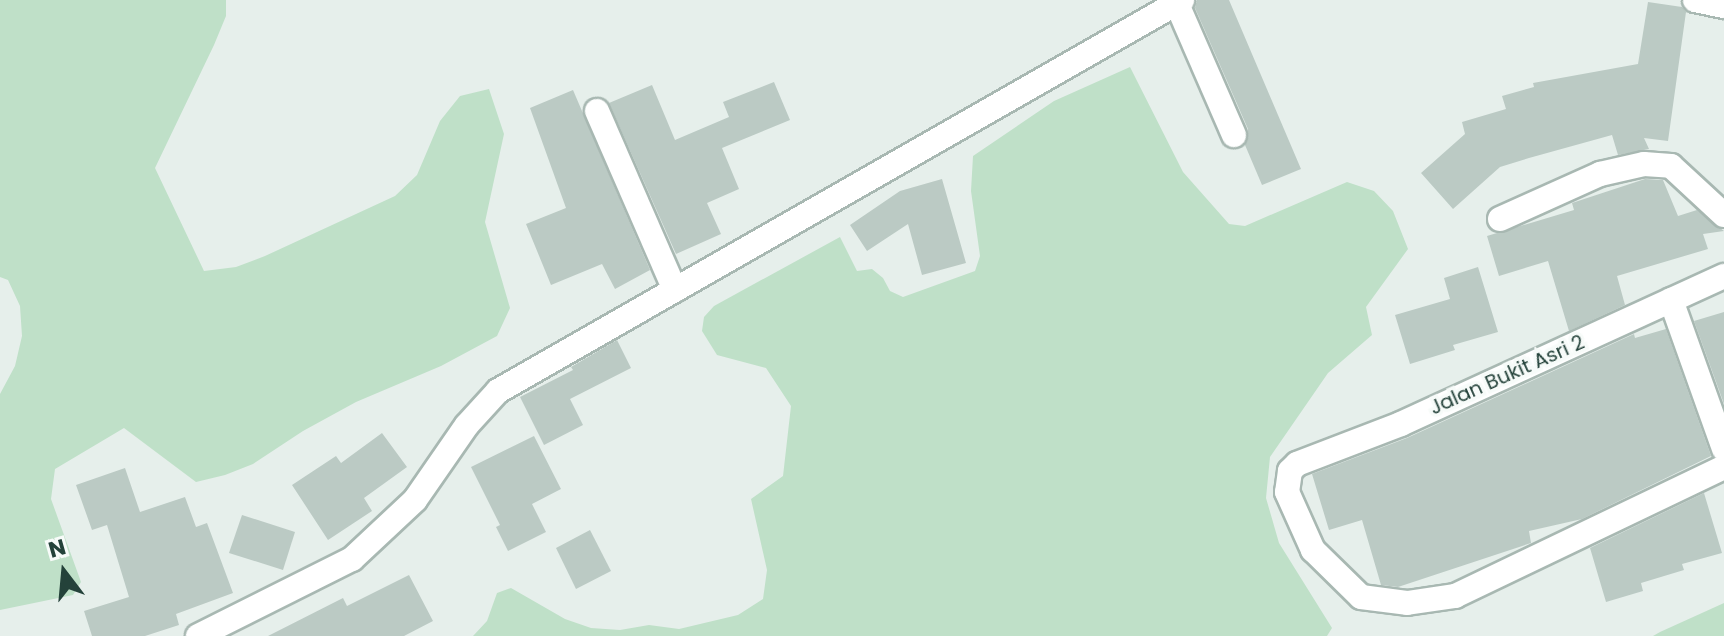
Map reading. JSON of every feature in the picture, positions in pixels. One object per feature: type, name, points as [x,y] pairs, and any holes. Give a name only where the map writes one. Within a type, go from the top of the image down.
[{"type":"street","points":[[1695,0],[1724,6]]},
{"type":"street","points":[[198,636],[352,559],[415,500],[467,425],[498,391],[1179,2],[1234,135]]},
{"type":"street","points":[[597,111],[675,290]]},
{"type":"street","points":[[1500,219],[1600,174],[1644,164],[1671,166],[1724,215]]},
{"type":"street","name":"Jalan Bukit Asri 2","points":[[1724,276],[1401,424],[1297,464],[1290,471],[1287,492],[1313,550],[1361,597],[1407,603],[1455,596],[1724,467]]},
{"type":"street","points":[[1671,300],[1724,449]]},
{"type":"green space","points":[[0,0],[226,0],[226,16],[214,45],[155,168],[204,271],[236,267],[265,256],[395,196],[417,175],[440,121],[460,96],[489,89],[504,134],[485,222],[510,308],[497,336],[441,366],[356,402],[303,431],[253,464],[225,475],[196,482],[124,428],[55,469],[51,499],[81,582],[73,595],[0,610],[0,394],[15,366],[22,336],[20,306],[8,280],[0,277]]},
{"type":"green space","points":[[1130,67],[1183,172],[1229,224],[1245,226],[1347,182],[1374,191],[1393,211],[1408,249],[1366,307],[1372,335],[1328,373],[1270,457],[1266,498],[1279,543],[1332,628],[1327,636],[473,636],[487,621],[497,593],[511,588],[565,619],[591,628],[620,630],[649,625],[679,629],[738,615],[763,599],[767,570],[751,499],[783,476],[791,406],[766,368],[717,355],[702,331],[704,317],[714,306],[840,237],[857,271],[872,269],[883,278],[890,291],[903,297],[975,271],[980,256],[971,191],[973,156],[1054,101]]},
{"type":"green space","points":[[1724,603],[1724,636],[1653,636],[1660,632]]},
{"type":"building","points":[[1197,0],[1229,0],[1301,169],[1262,185],[1245,145],[1248,129],[1195,8]]},
{"type":"building","points":[[1648,2],[1682,7],[1686,12],[1668,141],[1644,138],[1649,149],[1618,155],[1612,135],[1500,167],[1453,209],[1421,173],[1465,134],[1462,122],[1506,109],[1502,96],[1534,87],[1533,83],[1638,64]]},
{"type":"building","points":[[774,82],[790,120],[722,148],[739,189],[707,203],[721,234],[676,254],[609,103],[652,85],[675,140],[729,117],[723,102]]},
{"type":"building","points":[[573,90],[650,270],[615,289],[602,264],[551,285],[526,224],[566,208],[530,108]]},
{"type":"building","points":[[942,179],[966,263],[922,275],[908,224],[867,251],[850,225],[900,191]]},
{"type":"building","points":[[1645,179],[1663,180],[1678,216],[1697,210],[1724,231],[1703,234],[1708,249],[1617,276],[1625,305],[1569,331],[1548,261],[1499,276],[1487,236],[1574,210],[1572,203]]},
{"type":"building","points":[[1478,267],[1498,332],[1453,345],[1455,350],[1410,364],[1395,315],[1450,299],[1444,278]]},
{"type":"building","points":[[1724,312],[1724,404],[1694,321]]},
{"type":"building","points":[[1666,329],[1711,456],[1582,519],[1529,531],[1531,543],[1398,587],[1381,585],[1362,520],[1329,530],[1312,474],[1407,438],[1634,334],[1635,338]]},
{"type":"building","points":[[617,340],[631,368],[570,399],[583,425],[544,445],[520,397],[573,370],[571,367]]},
{"type":"building","points":[[382,433],[407,467],[364,498],[372,511],[328,540],[292,485],[336,456],[341,463]]},
{"type":"building","points":[[534,436],[561,489],[532,504],[546,532],[508,551],[496,527],[500,525],[471,467]]},
{"type":"building","points":[[125,468],[140,512],[185,497],[196,527],[207,523],[233,593],[176,614],[179,625],[145,636],[92,636],[84,611],[129,597],[107,525],[92,530],[76,485]]},
{"type":"building","points":[[1704,493],[1722,553],[1682,564],[1684,570],[1641,583],[1643,591],[1606,602],[1590,548]]},
{"type":"building","points":[[242,515],[295,532],[283,570],[229,553]]},
{"type":"building","points":[[590,530],[611,571],[576,589],[556,548]]},
{"type":"building","points":[[409,575],[433,621],[404,636],[268,636],[343,598],[347,606]]}]
